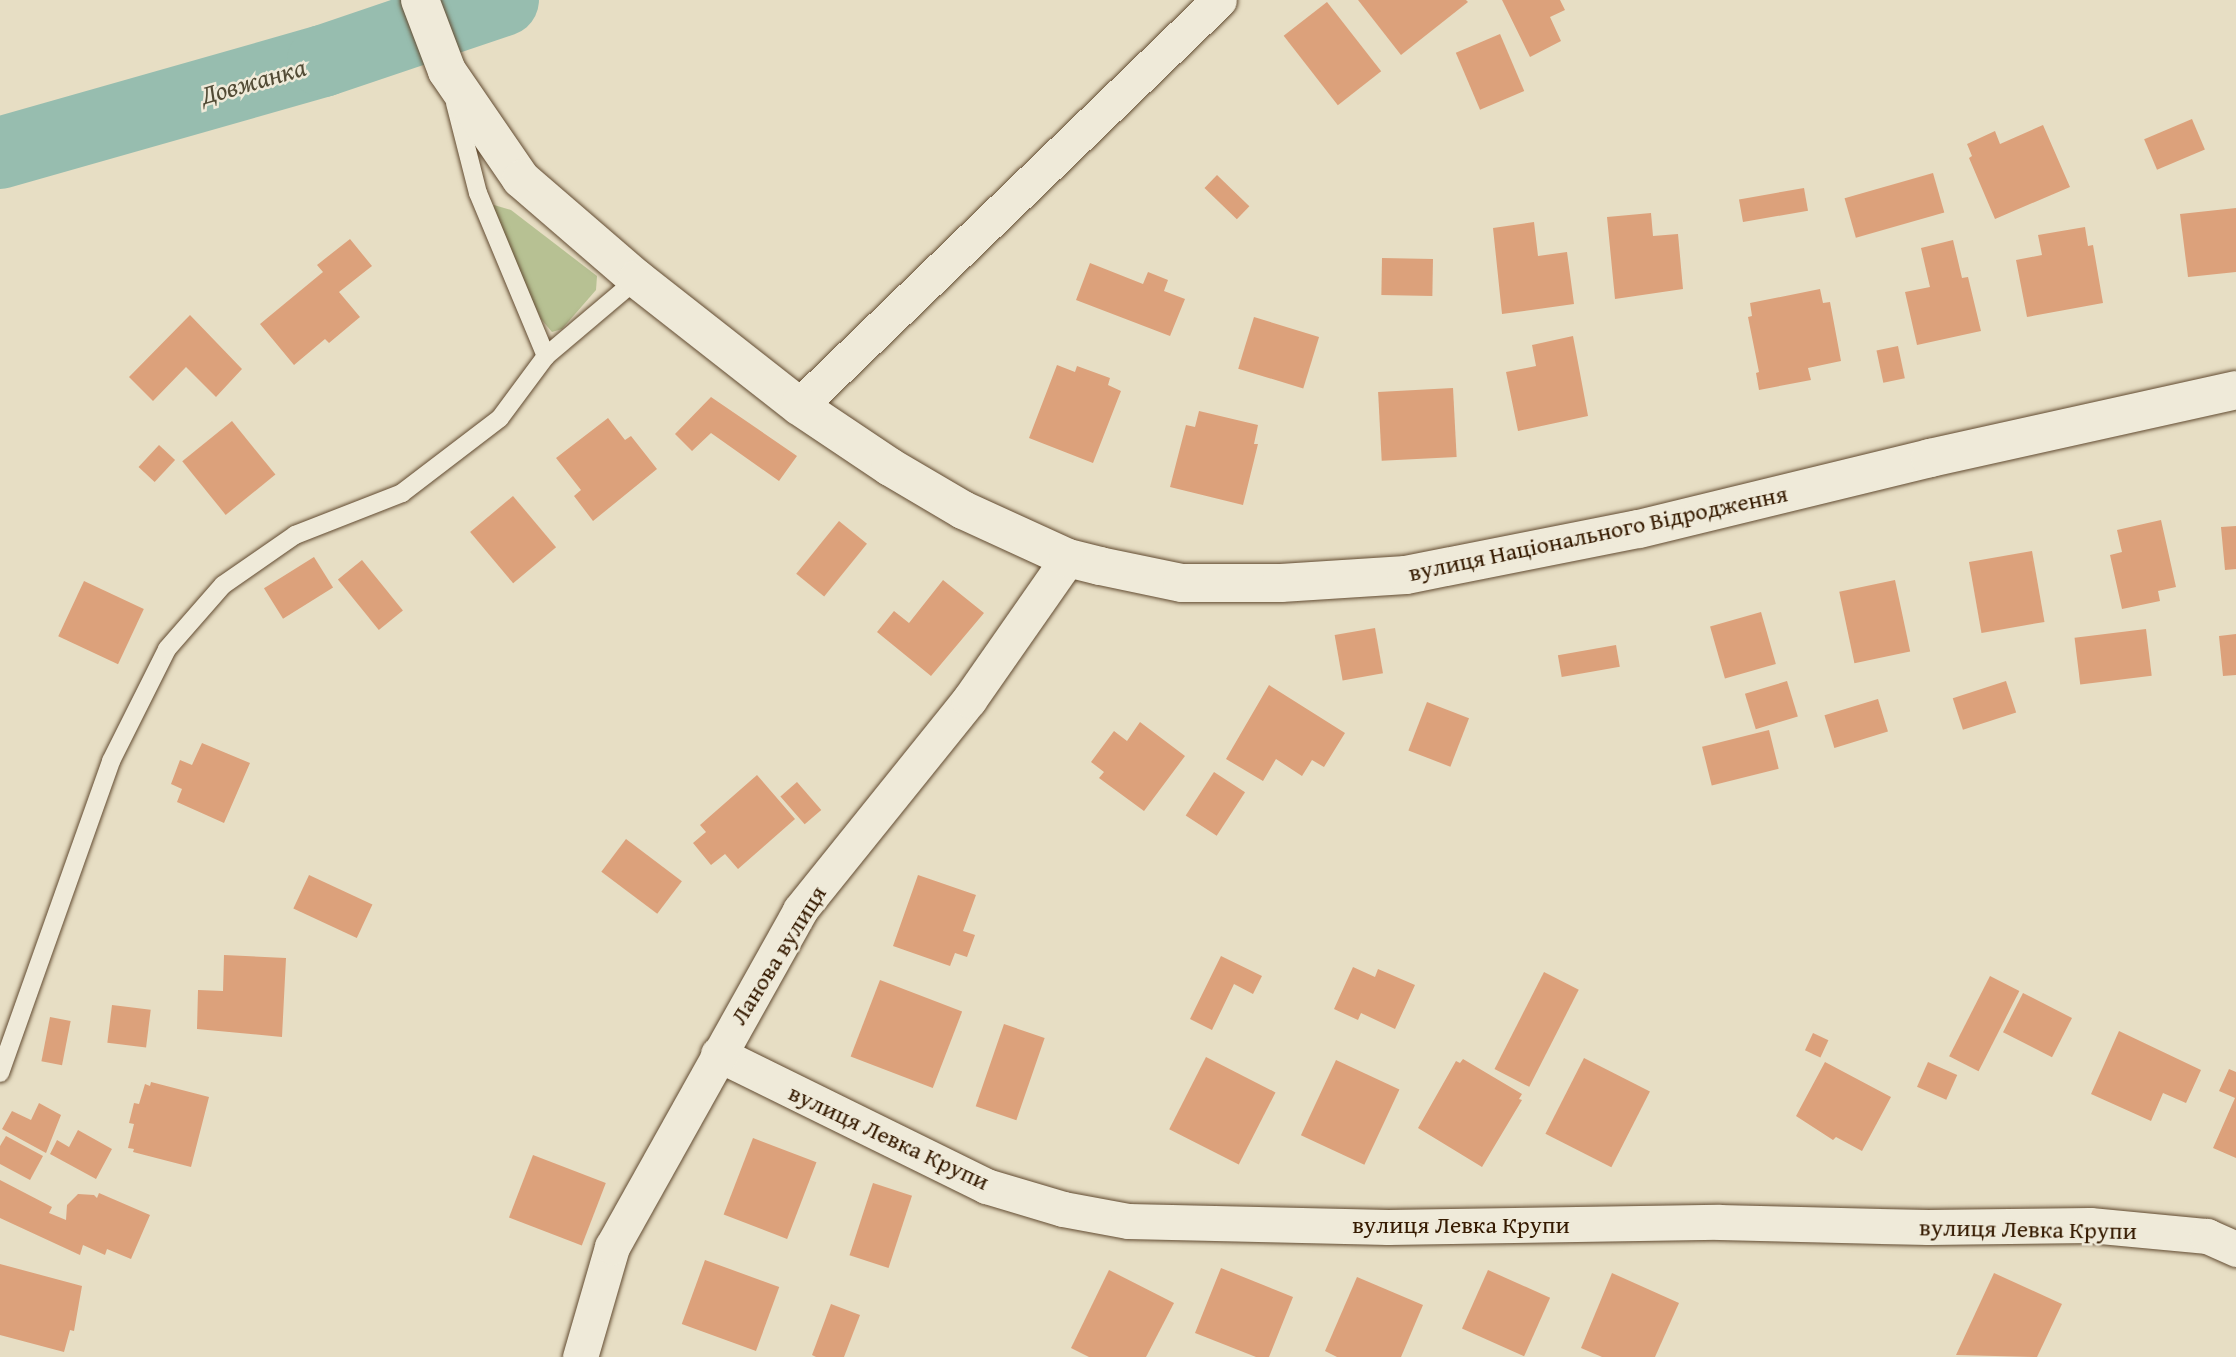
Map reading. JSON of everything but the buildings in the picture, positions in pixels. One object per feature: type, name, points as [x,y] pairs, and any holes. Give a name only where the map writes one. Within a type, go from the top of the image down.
[{"type":"street","name":"вулиця Національного Відродження","points":[[420,0],[447,71],[520,179],[637,279],[799,406],[890,467],[963,510],[1068,558],[1182,583],[1281,583],[1406,575],[1639,529],[1930,458],[2236,390]]},
{"type":"street","points":[[799,406],[1219,0]]},
{"type":"street","name":"Ланова вулиця","points":[[580,1357],[612,1247],[800,909],[969,700],[1068,558]]},
{"type":"street","name":"вулиця Левка Крупи","points":[[718,1054],[986,1186],[1063,1209],[1128,1221],[1388,1227],[1719,1222],[1928,1227],[2090,1225],[2207,1237],[2236,1249]]},
{"type":"lane","points":[[447,71],[478,193],[546,356]]},
{"type":"lane","points":[[0,1073],[111,761],[167,649],[223,585],[295,535],[402,493],[500,418],[546,356],[637,279]]},
{"type":"green space","points":[[494,205],[511,210],[597,276],[596,290],[562,329],[552,332],[541,319],[492,213]]},
{"type":"waterway","name":"Довжанка","points":[[0,153],[323,61],[503,0]]}]
